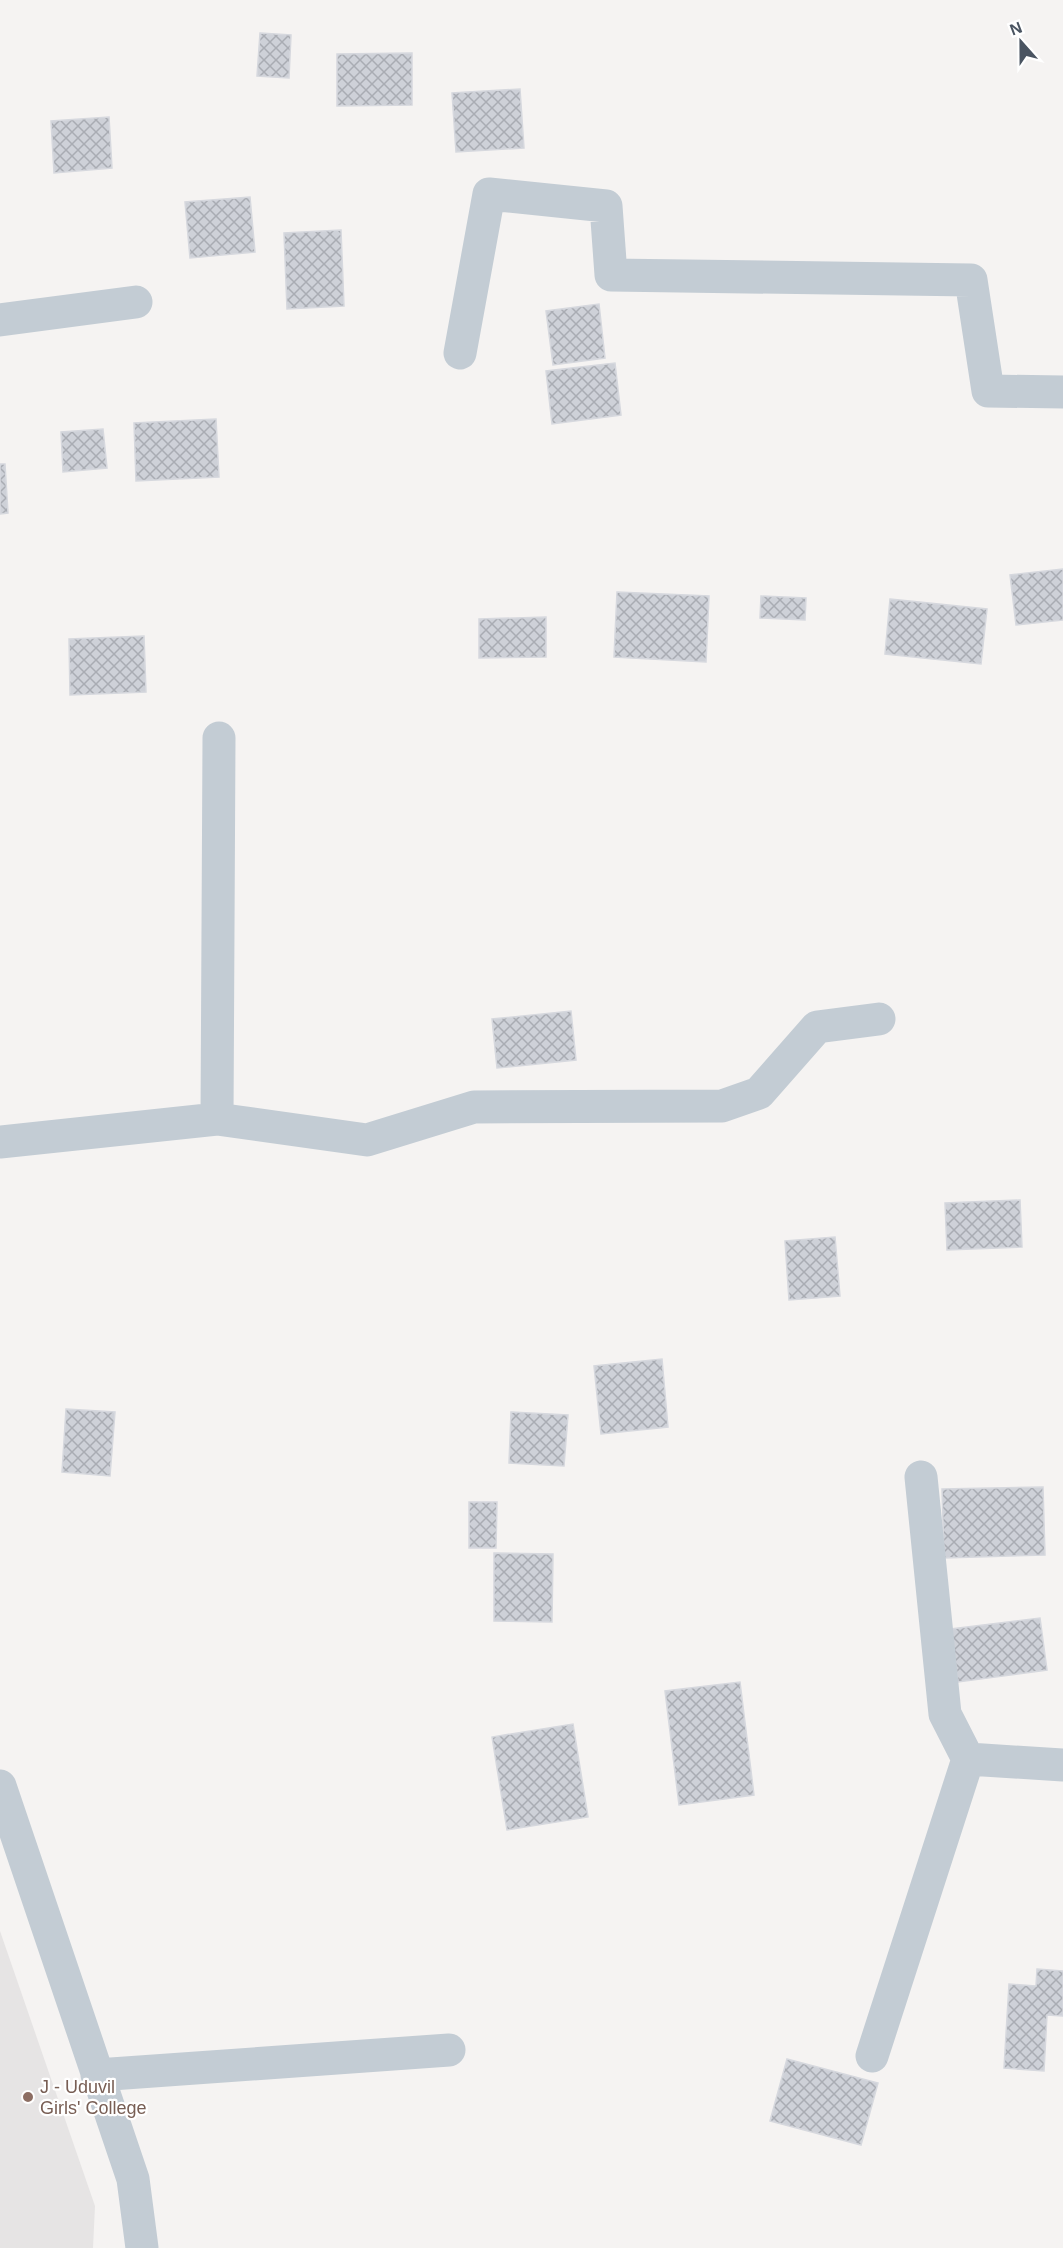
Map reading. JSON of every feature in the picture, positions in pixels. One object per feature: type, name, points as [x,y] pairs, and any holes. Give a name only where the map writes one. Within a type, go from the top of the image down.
[{"type":"street","points":[[460,353],[489,194],[606,206],[610,275],[971,280],[988,391],[1063,392]]},
{"type":"street","points":[[0,320],[136,302]]},
{"type":"street","points":[[217,1119],[219,738]]},
{"type":"street","points":[[0,1142],[217,1119],[367,1140],[474,1107],[722,1106],[759,1093],[817,1028],[879,1019]]},
{"type":"street","points":[[872,2056],[968,1759],[945,1714],[921,1477]]},
{"type":"street","points":[[968,1759],[1063,1765]]},
{"type":"street","points":[[0,1786],[133,2179],[142,2248]]},
{"type":"street","points":[[97,2075],[449,2050]]},
{"type":"shaded area","name":"J - Uduvil Girls' College","points":[[0,1931],[95,2206],[93,2248],[0,2248]]},
{"type":"building","points":[[260,33],[291,35],[289,78],[257,76]]},
{"type":"building","points":[[412,53],[412,105],[337,106],[337,54]]},
{"type":"building","points":[[520,89],[524,148],[456,152],[452,93]]},
{"type":"building","points":[[109,117],[112,168],[54,173],[51,121]]},
{"type":"building","points":[[250,197],[255,252],[190,258],[185,202]]},
{"type":"building","points":[[341,230],[344,306],[287,309],[284,233]]},
{"type":"building","points":[[599,304],[605,358],[553,365],[546,311]]},
{"type":"building","points":[[615,363],[621,415],[552,424],[546,371]]},
{"type":"building","points":[[216,419],[219,477],[136,481],[134,423]]},
{"type":"building","points":[[103,429],[107,468],[63,472],[61,432]]},
{"type":"building","points":[[0,464],[5,464],[8,513],[0,514]]},
{"type":"building","points":[[1063,569],[1063,620],[1016,625],[1010,575]]},
{"type":"building","points":[[617,592],[709,596],[706,662],[614,657]]},
{"type":"building","points":[[761,596],[806,598],[805,620],[760,618]]},
{"type":"building","points":[[890,599],[987,609],[981,664],[885,654]]},
{"type":"building","points":[[546,617],[546,657],[479,658],[479,619]]},
{"type":"building","points":[[144,636],[146,692],[70,695],[69,639]]},
{"type":"building","points":[[571,1011],[576,1060],[497,1068],[492,1019]]},
{"type":"building","points":[[1020,1200],[1022,1247],[947,1250],[945,1203]]},
{"type":"building","points":[[835,1237],[840,1296],[789,1300],[785,1241]]},
{"type":"building","points":[[662,1359],[668,1427],[601,1434],[594,1366]]},
{"type":"building","points":[[66,1409],[115,1412],[110,1476],[62,1472]]},
{"type":"building","points":[[511,1412],[568,1415],[564,1466],[509,1463]]},
{"type":"building","points":[[1043,1487],[1045,1555],[944,1558],[942,1489]]},
{"type":"building","points":[[469,1502],[497,1502],[496,1548],[469,1548]]},
{"type":"building","points":[[494,1553],[553,1554],[552,1622],[494,1621]]},
{"type":"building","points":[[1040,1618],[1047,1670],[958,1682],[951,1629]]},
{"type":"building","points":[[740,1682],[754,1795],[679,1805],[665,1691]]},
{"type":"building","points":[[573,1724],[588,1817],[507,1830],[492,1737]]},
{"type":"building","points":[[1037,1969],[1063,1971],[1063,2016],[1047,2015],[1044,2071],[1004,2068],[1009,1984],[1036,1986]]},
{"type":"building","points":[[787,2059],[878,2083],[861,2145],[770,2121]]},
{"type":"place","name":"J - Uduvil Girls' College","points":[[28,2097]]}]
